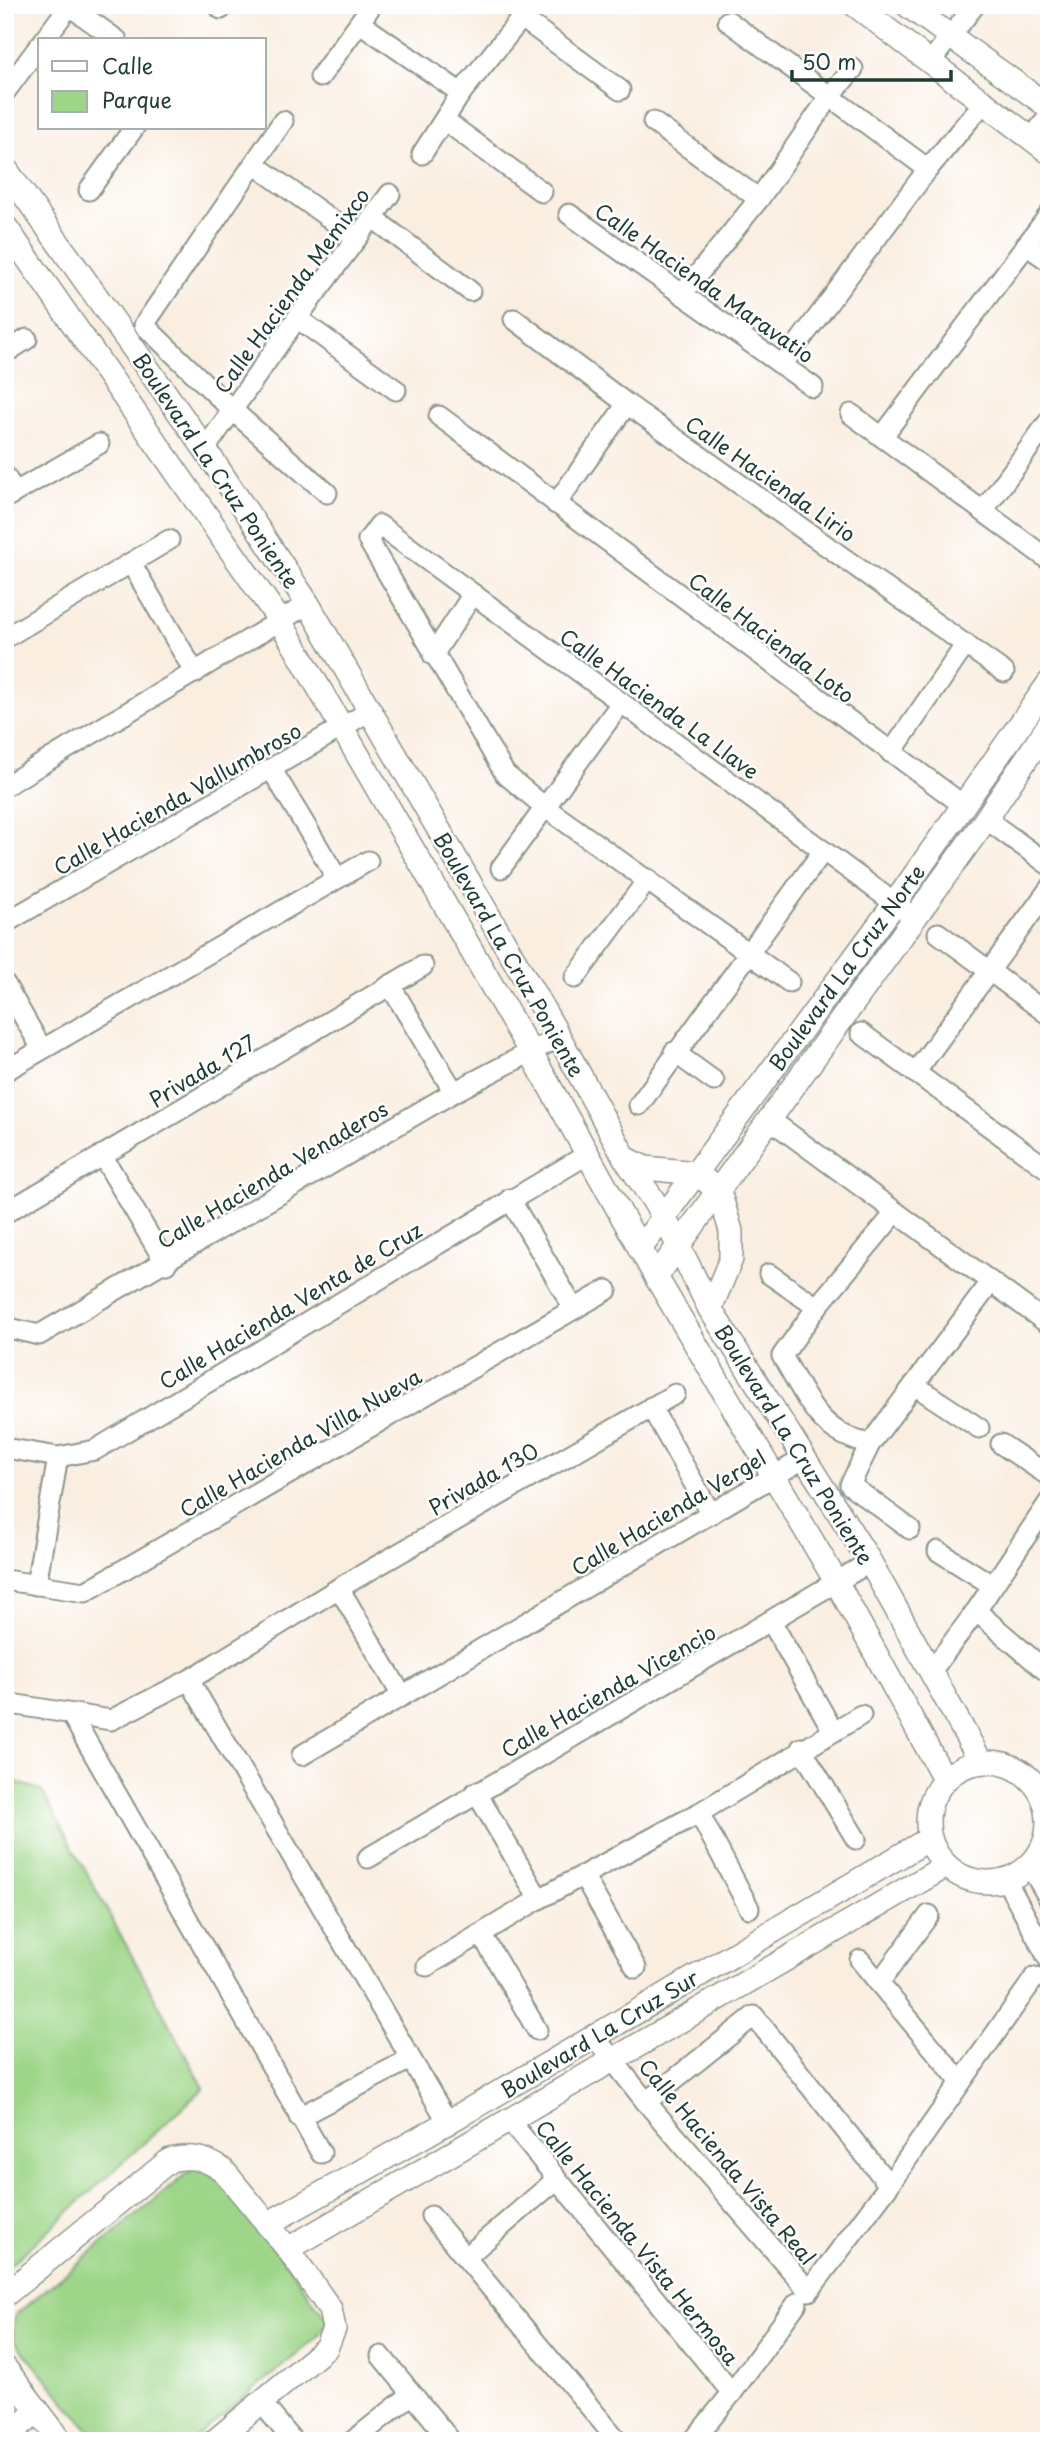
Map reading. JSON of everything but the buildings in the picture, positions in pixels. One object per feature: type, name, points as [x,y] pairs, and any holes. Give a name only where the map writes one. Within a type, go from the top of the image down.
[{"type":"street","points":[[320,77],[372,5]]},
{"type":"street","points":[[855,5],[1041,145],[1049,116]]},
{"type":"street","points":[[907,5],[1049,107]]},
{"type":"street","points":[[931,61],[975,5]]},
{"type":"street","points":[[45,38],[69,6],[114,38]]},
{"type":"street","points":[[422,154],[461,93],[527,12],[620,90]]},
{"type":"street","points":[[728,21],[928,169]]},
{"type":"street","points":[[360,23],[461,93]]},
{"type":"street","points":[[5,92],[38,48]]},
{"type":"street","points":[[682,294],[759,199],[830,96],[853,69]]},
{"type":"street","points":[[782,365],[928,169],[985,101]]},
{"type":"street","points":[[444,120],[542,192]]},
{"type":"street","points":[[282,121],[255,165],[144,325],[231,409],[327,493]]},
{"type":"street","points":[[653,122],[759,199]]},
{"type":"street","points":[[89,190],[133,130]]},
{"type":"street","points":[[255,165],[357,238]]},
{"type":"street","name":"Boulevard La Cruz Poniente","points":[[5,168],[205,449],[308,604],[559,1037],[625,1158],[663,1214],[710,1309],[870,1562],[981,1762]]},
{"type":"street","name":"Calle Hacienda Memixco","points":[[205,449],[297,318],[390,194]]},
{"type":"street","name":"Calle Hacienda Maravatio","points":[[569,214],[814,387]]},
{"type":"street","points":[[882,437],[1049,215]]},
{"type":"street","points":[[373,218],[470,292]]},
{"type":"street","name":"Boulevard La Cruz Poniente","points":[[5,226],[280,621],[531,1053],[656,1277],[836,1583],[945,1780]]},
{"type":"street","points":[[1026,245],[1049,261]]},
{"type":"street","points":[[297,318],[396,390]]},
{"type":"street","name":"Calle Hacienda Lirio","points":[[514,319],[627,404],[1004,672]]},
{"type":"street","points":[[5,353],[27,340]]},
{"type":"street","points":[[556,504],[627,404]]},
{"type":"street","points":[[851,414],[1049,560]]},
{"type":"street","name":"Calle Hacienda Loto","points":[[439,416],[963,805]]},
{"type":"street","points":[[982,511],[1049,421]]},
{"type":"street","points":[[8,489],[99,444]]},
{"type":"street","name":"Calle Hacienda La Llave","points":[[433,655],[368,540],[379,525],[915,918]]},
{"type":"street","points":[[5,638],[169,540]]},
{"type":"street","points":[[131,563],[195,673]]},
{"type":"street","points":[[473,594],[433,655],[505,774],[546,808],[789,982]]},
{"type":"street","points":[[5,786],[308,604]]},
{"type":"street","points":[[891,753],[966,645]]},
{"type":"street","name":"Boulevard La Cruz Norte","points":[[640,1249],[663,1214],[895,903],[963,805],[1041,710],[1049,683]]},
{"type":"street","points":[[501,867],[621,703]]},
{"type":"street","name":"Calle Hacienda Vallumbroso","points":[[5,923],[370,711]]},
{"type":"street","name":"Boulevard La Cruz Norte","points":[[656,1277],[986,819],[1049,725]]},
{"type":"street","points":[[272,770],[337,878]]},
{"type":"street","points":[[986,819],[1049,865]]},
{"type":"street","points":[[639,1105],[674,1052],[823,851]]},
{"type":"street","points":[[5,1071],[368,862]]},
{"type":"street","points":[[575,978],[648,879]]},
{"type":"street","points":[[915,1073],[1049,889]]},
{"type":"street","points":[[938,933],[1049,1015]]},
{"type":"street","name":"Privada 127","points":[[5,1213],[423,966]]},
{"type":"street","points":[[5,984],[42,1049]]},
{"type":"street","points":[[390,985],[454,1092]]},
{"type":"street","points":[[861,1033],[1049,1170]]},
{"type":"street","name":"Calle Hacienda Venaderos","points":[[5,1327],[39,1335],[166,1264],[454,1092],[559,1037]]},
{"type":"street","points":[[674,1052],[714,1081]]},
{"type":"street","points":[[769,1119],[1047,1323]]},
{"type":"street","name":"Calle Hacienda Venta de Cruz","points":[[5,1448],[58,1457],[94,1450],[588,1154]]},
{"type":"street","points":[[102,1155],[166,1264]]},
{"type":"street","points":[[625,1158],[645,1168],[696,1173],[719,1191],[731,1231],[731,1259],[710,1309]]},
{"type":"street","points":[[510,1199],[574,1309]]},
{"type":"street","points":[[870,1444],[846,1439],[821,1421],[782,1356],[817,1307],[896,1212]]},
{"type":"street","points":[[769,1274],[817,1307]]},
{"type":"street","points":[[910,1529],[850,1485],[870,1444],[991,1282]]},
{"type":"street","name":"Calle Hacienda Villa Nueva","points":[[5,1580],[85,1592],[607,1290]]},
{"type":"street","points":[[914,1385],[979,1428]]},
{"type":"street","name":"Privada 130","points":[[339,1588],[675,1394]]},
{"type":"street","points":[[651,1407],[711,1514]]},
{"type":"street","points":[[1001,1444],[1049,1476]]},
{"type":"street","points":[[36,1585],[58,1457]]},
{"type":"street","name":"Calle Hacienda Vergel","points":[[302,1755],[803,1459]]},
{"type":"street","points":[[932,1670],[976,1611],[1049,1502]]},
{"type":"street","points":[[938,1551],[992,1585]]},
{"type":"street","name":"Calle Hacienda Vicencio","points":[[368,1858],[870,1562]]},
{"type":"street","points":[[5,1703],[111,1720],[189,1680],[339,1588],[402,1696]]},
{"type":"street","points":[[976,1611],[1045,1671],[1049,1670]]},
{"type":"street","points":[[771,1621],[832,1729]]},
{"type":"street","points":[[189,1680],[449,2124]]},
{"type":"street","points":[[71,1714],[321,2153]]},
{"type":"street","points":[[427,1966],[538,1899],[584,1877],[699,1813],[832,1729],[861,1715]]},
{"type":"street","points":[[801,1748],[856,1839]]},
{"type":"street","points":[[981,1762],[1008,1764],[1040,1774],[1039,1789],[1048,1814],[1045,1842],[1030,1866],[1006,1880],[977,1882],[964,1878],[946,1866],[929,1839],[927,1826],[931,1801],[945,1780],[955,1771],[981,1762]]},
{"type":"street","points":[[476,1792],[538,1899]]},
{"type":"street","points":[[699,1813],[749,1908]]},
{"type":"street","name":"Boulevard La Cruz Sur","points":[[267,2224],[449,2124],[593,2035],[929,1839]]},
{"type":"street","name":"Boulevard La Cruz Sur","points":[[288,2249],[946,1866]]},
{"type":"street","points":[[1030,1866],[1049,1899]]},
{"type":"street","points":[[584,1877],[636,1968]]},
{"type":"street","points":[[1006,1880],[1049,1960]]},
{"type":"street","points":[[879,1983],[929,1915]]},
{"type":"street","points":[[482,1935],[537,2030]]},
{"type":"street","points":[[860,1960],[960,2081]]},
{"type":"street","points":[[692,2441],[732,2393],[889,2185],[1035,1977]]},
{"type":"street","points":[[646,2102],[754,2016],[889,2185]]},
{"type":"street","name":"Calle Hacienda Vista Real","points":[[593,2035],[803,2297]]},
{"type":"street","points":[[299,2116],[410,2059]]},
{"type":"street","name":"Calle Hacienda Vista Hermosa","points":[[509,2120],[732,2393]]},
{"type":"street","points":[[5,2295],[170,2160],[198,2157],[211,2162],[222,2170],[288,2249],[330,2309],[334,2329],[326,2348],[215,2441]]},
{"type":"street","points":[[466,2257],[557,2179]]},
{"type":"street","points":[[431,2216],[618,2441]]},
{"type":"street","points":[[381,2356],[451,2441]]},
{"type":"street","points":[[5,2368],[55,2438]]},
{"type":"street","points":[[353,2441],[412,2394]]},
{"type":"street","points":[[261,2402],[293,2441]]},
{"type":"street","points":[[5,2438],[37,2411]]},
{"type":"green space","points":[[5,1778],[42,1791],[204,2088],[5,2270]]},
{"type":"green space","points":[[195,2167],[217,2170],[328,2321],[318,2337],[191,2441],[98,2441],[13,2339],[15,2315]]}]
